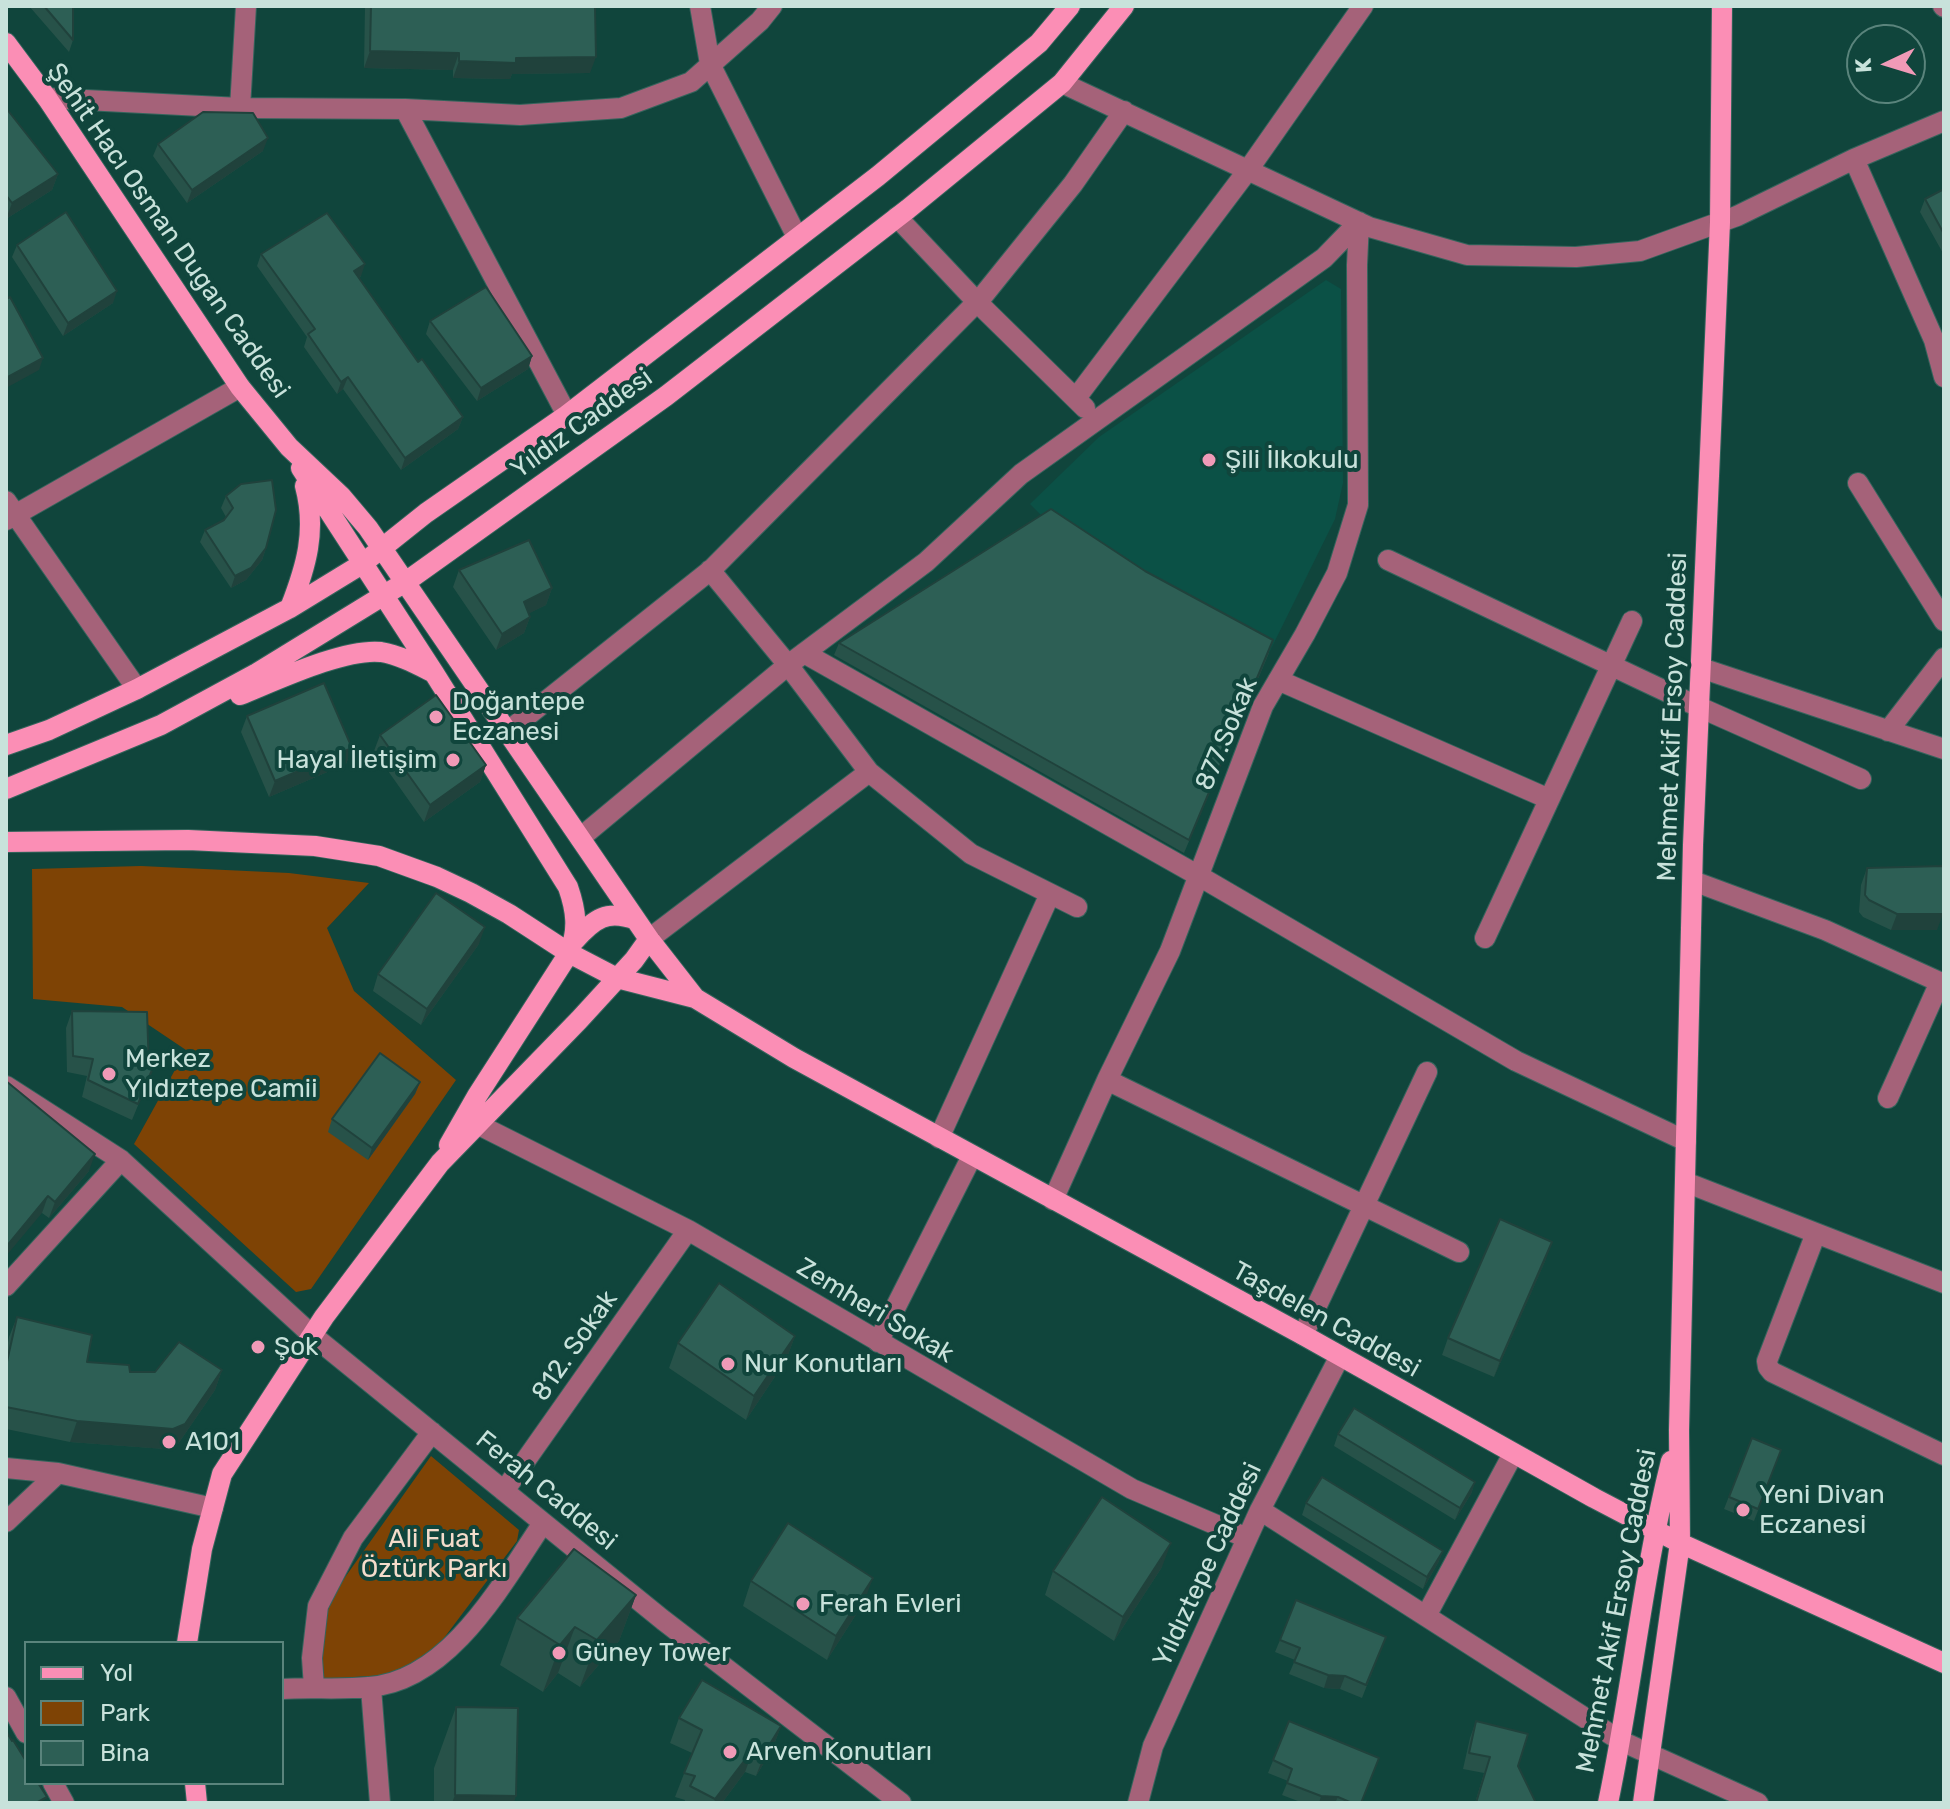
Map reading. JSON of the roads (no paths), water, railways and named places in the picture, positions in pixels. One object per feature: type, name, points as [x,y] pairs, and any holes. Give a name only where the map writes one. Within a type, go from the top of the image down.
[{"type":"main road","name":"Yıldız Caddesi","points":[[6,745],[49,730],[137,689],[290,608],[362,564],[426,513],[567,415],[878,176],[1039,43],[1070,6]]},
{"type":"main road","name":"Yıldız Caddesi","points":[[6,789],[161,725],[257,673],[407,581],[666,396],[897,217],[1062,83],[1124,6]]},
{"type":"main road","name":"Mehmet Akif Ersoy Caddesi","points":[[1643,1803],[1680,1543],[1679,1430],[1693,881],[1720,222],[1722,6]]},
{"type":"main road","name":"Şehit Hacı Osman Dugan Caddesi","points":[[7,46],[47,98],[240,387],[289,447]]},
{"type":"main road","points":[[289,447],[568,887],[574,906],[572,947]]},
{"type":"main road","points":[[289,447],[341,496],[383,548],[649,939],[695,998]]},
{"type":"main road","points":[[290,608],[307,564],[311,538],[311,507],[300,467]]},
{"type":"main road","points":[[161,725],[304,670],[362,652],[399,656],[434,673]]},
{"type":"main road","points":[[6,842],[188,840],[348,850],[379,856],[437,877],[572,947],[617,978],[695,998]]},
{"type":"main road","points":[[187,1641],[202,1549],[222,1474],[312,1335],[440,1163],[477,1096],[572,947],[591,923],[609,915],[623,915],[636,920]]},
{"type":"main road","points":[[440,1163],[617,978],[649,939]]},
{"type":"main road","name":"Taşdelen Caddesi","points":[[695,998],[794,1058],[1680,1543],[1944,1663]]},
{"type":"main road","name":"Mehmet Akif Ersoy Caddesi","points":[[1608,1803],[1621,1741],[1654,1528],[1679,1430]]},
{"type":"street","points":[[240,108],[246,6]]},
{"type":"street","points":[[700,6],[710,64],[797,237]]},
{"type":"street","points":[[47,98],[240,108],[405,109],[520,115],[621,108],[691,82],[760,21],[772,6]]},
{"type":"street","points":[[1076,398],[1248,170],[1363,6]]},
{"type":"street","points":[[1062,83],[1359,222],[1467,255],[1576,257],[1640,251],[1720,222],[1944,121]]},
{"type":"street","points":[[405,109],[567,415]]},
{"type":"street","points":[[507,732],[710,570],[977,302],[1073,184],[1124,111]]},
{"type":"street","points":[[1854,159],[1934,340],[1944,377]]},
{"type":"street","points":[[897,217],[977,302],[1097,419]]},
{"type":"street","points":[[580,838],[796,659],[926,562],[1021,474],[1324,258],[1359,222]]},
{"type":"street","name":"877.Sokak","points":[[1053,1200],[1170,951],[1263,706],[1337,573],[1358,505],[1359,222]]},
{"type":"street","points":[[137,689],[9,512],[240,387]]},
{"type":"street","points":[[1858,483],[1944,621]]},
{"type":"street","points":[[1388,560],[1699,707],[1861,779]]},
{"type":"street","points":[[710,570],[796,659],[869,772],[971,854],[1077,907]]},
{"type":"street","points":[[1485,938],[1632,621]]},
{"type":"street","points":[[1888,731],[1944,658]]},
{"type":"street","points":[[796,659],[1199,876],[1516,1061],[1686,1141]]},
{"type":"street","points":[[1701,668],[1944,749]]},
{"type":"street","points":[[1278,680],[1549,799]]},
{"type":"street","points":[[649,939],[869,772]]},
{"type":"street","points":[[1693,881],[1825,930],[1942,983],[1888,1098]]},
{"type":"street","points":[[939,1138],[1050,894]]},
{"type":"street","points":[[1303,1335],[1427,1072]]},
{"type":"street","points":[[1107,1080],[1459,1252]]},
{"type":"street","name":"Ferah Caddesi","points":[[6,1086],[121,1160],[312,1335],[719,1665],[901,1803]]},
{"type":"street","name":"Zemheri Sokak","points":[[479,1125],[688,1230],[1132,1489],[1247,1538]]},
{"type":"street","points":[[878,1342],[972,1156]]},
{"type":"street","points":[[6,1286],[121,1160]]},
{"type":"street","points":[[1685,1182],[1944,1283]]},
{"type":"street","name":"812. Sokak","points":[[504,1491],[688,1230]]},
{"type":"street","points":[[1816,1233],[1767,1361],[1768,1367],[1772,1372],[1944,1455]]},
{"type":"street","name":"Yıldıztepe Caddesi","points":[[1138,1803],[1153,1746],[1260,1510],[1340,1356]]},
{"type":"street","points":[[314,1687],[312,1658],[318,1606],[353,1538],[432,1432]]},
{"type":"street","points":[[1426,1616],[1513,1454]]},
{"type":"street","points":[[6,1468],[58,1473],[213,1508]]},
{"type":"street","points":[[6,1522],[58,1473]]},
{"type":"street","points":[[1260,1510],[1621,1741],[1758,1803]]},
{"type":"street","points":[[284,1689],[371,1688],[418,1671],[457,1643],[543,1523]]},
{"type":"street","points":[[371,1688],[380,1803]]},
{"type":"street","points":[[6,1697],[24,1729]]},
{"type":"street","points":[[54,1785],[64,1803]]},
{"type":"place","name":"Şili İlkokulu","points":[[1209,460]]},
{"type":"place","name":"Doğantepe Eczanesi","points":[[436,717]]},
{"type":"place","name":"Hayal İletişim","points":[[453,760]]},
{"type":"place","name":"Merkez Yıldıztepe Camii","points":[[109,1074]]},
{"type":"place","name":"Şok","points":[[258,1347]]},
{"type":"place","name":"Nur Konutları","points":[[728,1364]]},
{"type":"place","name":"A101","points":[[169,1442]]},
{"type":"place","name":"Yeni Divan Eczanesi","points":[[1743,1510]]},
{"type":"place","name":"Ferah Evleri","points":[[803,1604]]},
{"type":"place","name":"Güney Tower","points":[[559,1653]]},
{"type":"place","name":"Arven Konutları","points":[[730,1752]]},
{"type":"park label","name":"Ali Fuat Öztürk Parkı","points":[[434,1554]]}]
